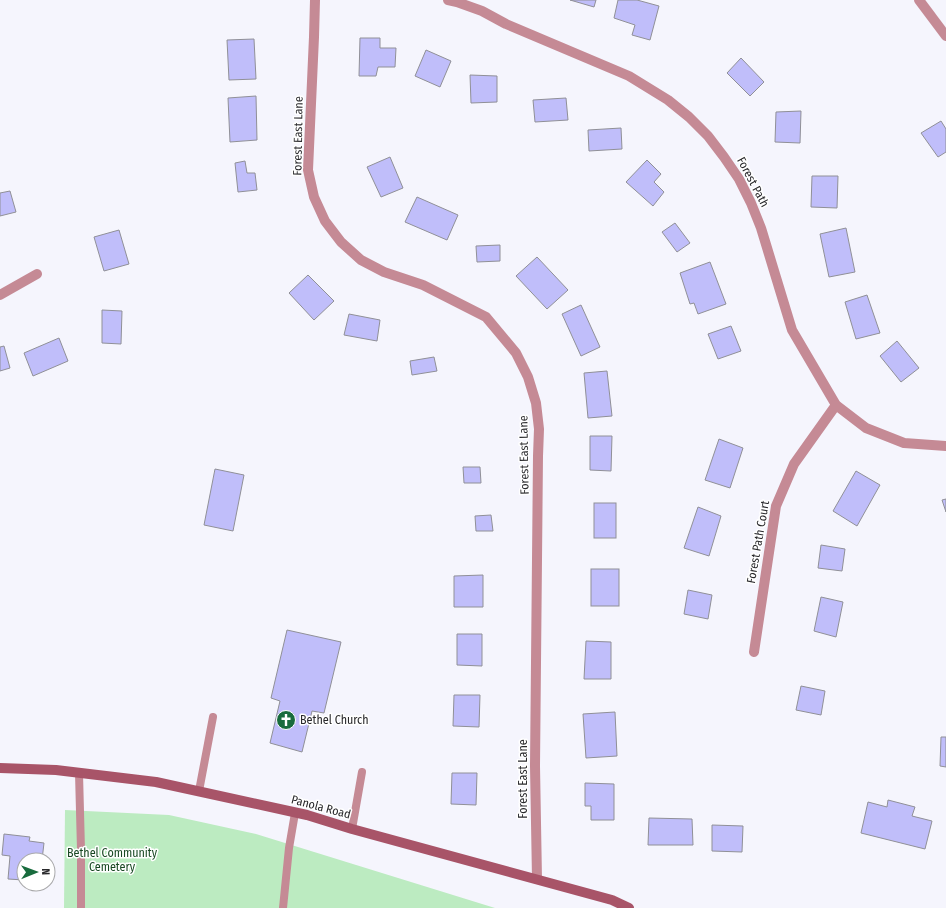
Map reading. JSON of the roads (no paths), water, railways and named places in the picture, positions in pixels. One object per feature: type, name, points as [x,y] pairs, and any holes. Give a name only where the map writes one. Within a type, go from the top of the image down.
[{"type":"main road","name":"Panola Road","points":[[0,768],[56,770],[156,782],[199,791],[295,813],[612,900],[629,908]]},
{"type":"street","name":"Forest East Lane","points":[[314,0],[314,37],[308,170],[314,197],[325,221],[341,242],[361,260],[384,272],[423,285],[486,317],[516,353],[528,377],[536,403],[539,429],[535,766],[537,879]]},
{"type":"street","name":"Forest Path","points":[[448,0],[482,11],[506,24],[629,76],[668,100],[689,117],[708,136],[739,179],[761,228],[792,330],[836,405],[866,428],[904,443],[946,446]]},
{"type":"street","points":[[918,0],[946,36]]},
{"type":"street","points":[[0,295],[37,274]]},
{"type":"street","name":"Forest Path Court","points":[[754,652],[776,506],[794,464],[836,405]]},
{"type":"lane","points":[[199,791],[214,717]]},
{"type":"lane","points":[[352,829],[362,772]]},
{"type":"lane","points":[[79,773],[81,850],[80,908]]},
{"type":"lane","points":[[284,908],[289,848],[295,813]]},
{"type":"place","name":"Bethel Church","points":[[286,720]]},
{"type":"park label","name":"Bethel Community Cemetery","points":[[112,860]]}]
